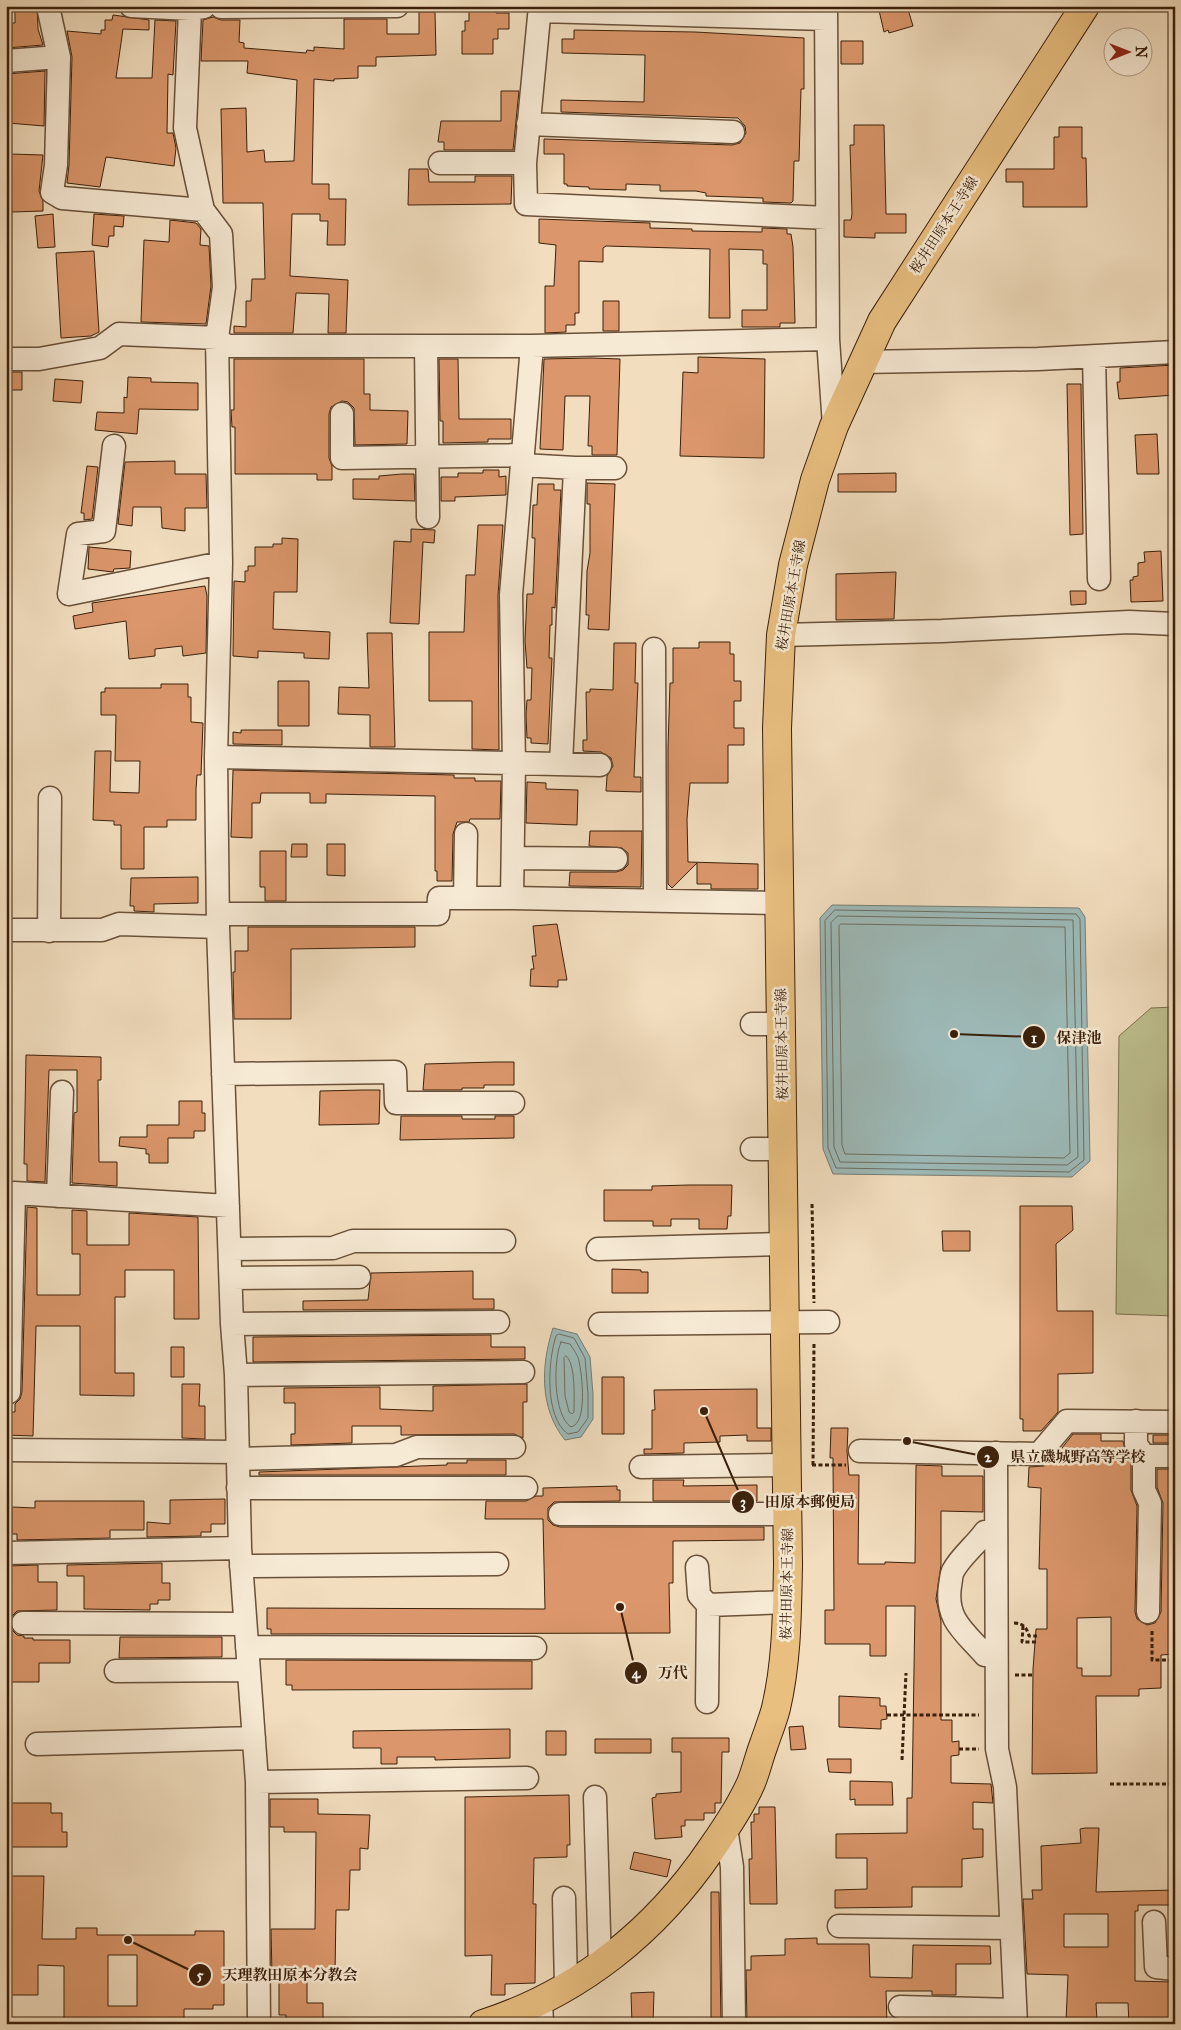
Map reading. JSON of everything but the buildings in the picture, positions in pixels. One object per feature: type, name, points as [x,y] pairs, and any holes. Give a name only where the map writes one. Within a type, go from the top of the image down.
[{"type":"main road","name":"桜井田原本王寺線","points":[[483,2024],[530,2015],[566,1986],[623,1949],[664,1911],[692,1878],[726,1828],[750,1784],[776,1709],[786,1647],[788,1514],[781,902],[777,728],[781,635],[795,556],[815,480],[834,426],[882,321],[1085,6]]},
{"type":"street","points":[[50,6],[59,57],[56,165],[52,192],[62,198],[203,210]]},
{"type":"street","points":[[130,6],[190,9],[221,7],[398,6]]},
{"type":"street","points":[[827,218],[526,204],[525,163],[540,8],[826,13],[828,339],[834,426]]},
{"type":"street","points":[[190,9],[185,128],[203,210],[221,234],[224,287],[218,338],[221,562],[216,757],[218,920],[232,1324],[236,1375],[241,1557],[257,1782],[259,2024]]},
{"type":"street","points":[[6,61],[59,57]]},
{"type":"street","points":[[528,124],[734,132]]},
{"type":"street","points":[[440,163],[525,163]]},
{"type":"street","points":[[6,359],[40,359],[100,348],[119,334],[218,338],[226,346],[532,346],[828,339]]},
{"type":"street","points":[[426,346],[428,517]]},
{"type":"street","points":[[512,898],[514,763],[511,595],[532,346]]},
{"type":"street","points":[[862,362],[1094,357],[1175,352]]},
{"type":"street","points":[[1094,357],[1099,579]]},
{"type":"street","points":[[342,414],[342,458],[428,456],[523,460],[575,468],[615,468]]},
{"type":"street","points":[[114,446],[104,530],[78,534],[70,594],[221,562]]},
{"type":"street","points":[[561,764],[575,468]]},
{"type":"street","points":[[781,635],[942,631],[1129,622],[1175,624]]},
{"type":"street","points":[[654,648],[655,899]]},
{"type":"street","points":[[216,757],[600,765]]},
{"type":"street","points":[[49,931],[50,798]]},
{"type":"street","points":[[465,898],[466,834]]},
{"type":"street","points":[[513,858],[616,859]]},
{"type":"street","points":[[6,930],[102,930],[119,924],[438,914],[439,898],[537,900],[655,899],[781,902]]},
{"type":"street","points":[[752,1024],[782,1024]]},
{"type":"street","points":[[223,1074],[395,1072],[396,1103],[513,1103]]},
{"type":"street","points":[[58,1196],[62,1092]]},
{"type":"street","points":[[752,1149],[784,1149]]},
{"type":"street","points":[[6,1392],[9,1392],[10,1193],[228,1206]]},
{"type":"street","points":[[230,1249],[333,1248],[352,1241],[504,1241]]},
{"type":"street","points":[[598,1249],[785,1244]]},
{"type":"street","points":[[231,1278],[359,1277]]},
{"type":"street","points":[[232,1324],[498,1322]]},
{"type":"street","points":[[600,1324],[828,1322]]},
{"type":"street","points":[[236,1375],[523,1372]]},
{"type":"street","points":[[860,1451],[1039,1454],[1066,1421],[1175,1422]]},
{"type":"street","points":[[1136,1421],[1136,1444],[1144,1456],[1144,1490],[1150,1503],[1148,1612]]},
{"type":"street","points":[[6,1450],[238,1455],[396,1455],[418,1447],[514,1447]]},
{"type":"street","points":[[900,2007],[1016,2017],[1005,1787],[997,1749],[996,1453]]},
{"type":"street","points":[[1144,1456],[1175,1456]]},
{"type":"street","points":[[642,1466],[787,1465]]},
{"type":"street","points":[[238,1488],[526,1488]]},
{"type":"street","points":[[560,1514],[788,1514]]},
{"type":"street","points":[[996,1533],[985,1532],[963,1556],[952,1573],[949,1592],[951,1615],[963,1632],[985,1655],[996,1655]]},
{"type":"street","points":[[6,1553],[497,1564]]},
{"type":"street","points":[[697,1567],[699,1594],[708,1605],[707,1702]]},
{"type":"street","points":[[708,1605],[787,1602]]},
{"type":"street","points":[[23,1623],[245,1624]]},
{"type":"street","points":[[247,1647],[535,1648]]},
{"type":"street","points":[[116,1671],[248,1670]]},
{"type":"street","points":[[36,1744],[254,1738]]},
{"type":"street","points":[[257,1782],[527,1778]]},
{"type":"street","points":[[595,1797],[600,1965]]},
{"type":"street","points":[[726,1828],[732,1867],[734,2024]]},
{"type":"street","points":[[564,1898],[566,1986]]},
{"type":"street","points":[[1154,1922],[1156,1967],[1175,1969]]},
{"type":"street","points":[[839,1926],[1011,1928]]},
{"type":"path","points":[[787,1465],[854,1465],[860,1451]]},
{"type":"path","points":[[1148,1612],[1152,1621],[1152,1660],[1175,1660]]},
{"type":"path","points":[[1023,1625],[1022,1642],[1036,1642]]},
{"type":"path","points":[[902,1760],[906,1673]]},
{"type":"path","points":[[887,1715],[997,1715]]},
{"type":"path","points":[[1110,1784],[1175,1784]]},
{"type":"green space","points":[[1175,1007],[1175,1316],[1116,1314],[1119,1036],[1151,1008]]},
{"type":"water","points":[[832,905],[1079,908],[1085,917],[1090,1161],[1072,1177],[833,1174],[823,1149],[820,918]]},
{"type":"water","points":[[553,1328],[577,1334],[590,1357],[593,1419],[581,1437],[565,1440],[550,1414],[545,1386],[546,1357]]},
{"type":"place","name":"保津池","points":[[954,1034]]},
{"type":"place","name":"田原本郵便局","points":[[704,1411]]},
{"type":"place","name":"県立磯城野高等学校","points":[[907,1441]]},
{"type":"place","name":"万代","points":[[620,1607]]},
{"type":"place","name":"天理教田原本分教会","points":[[128,1940]]}]
